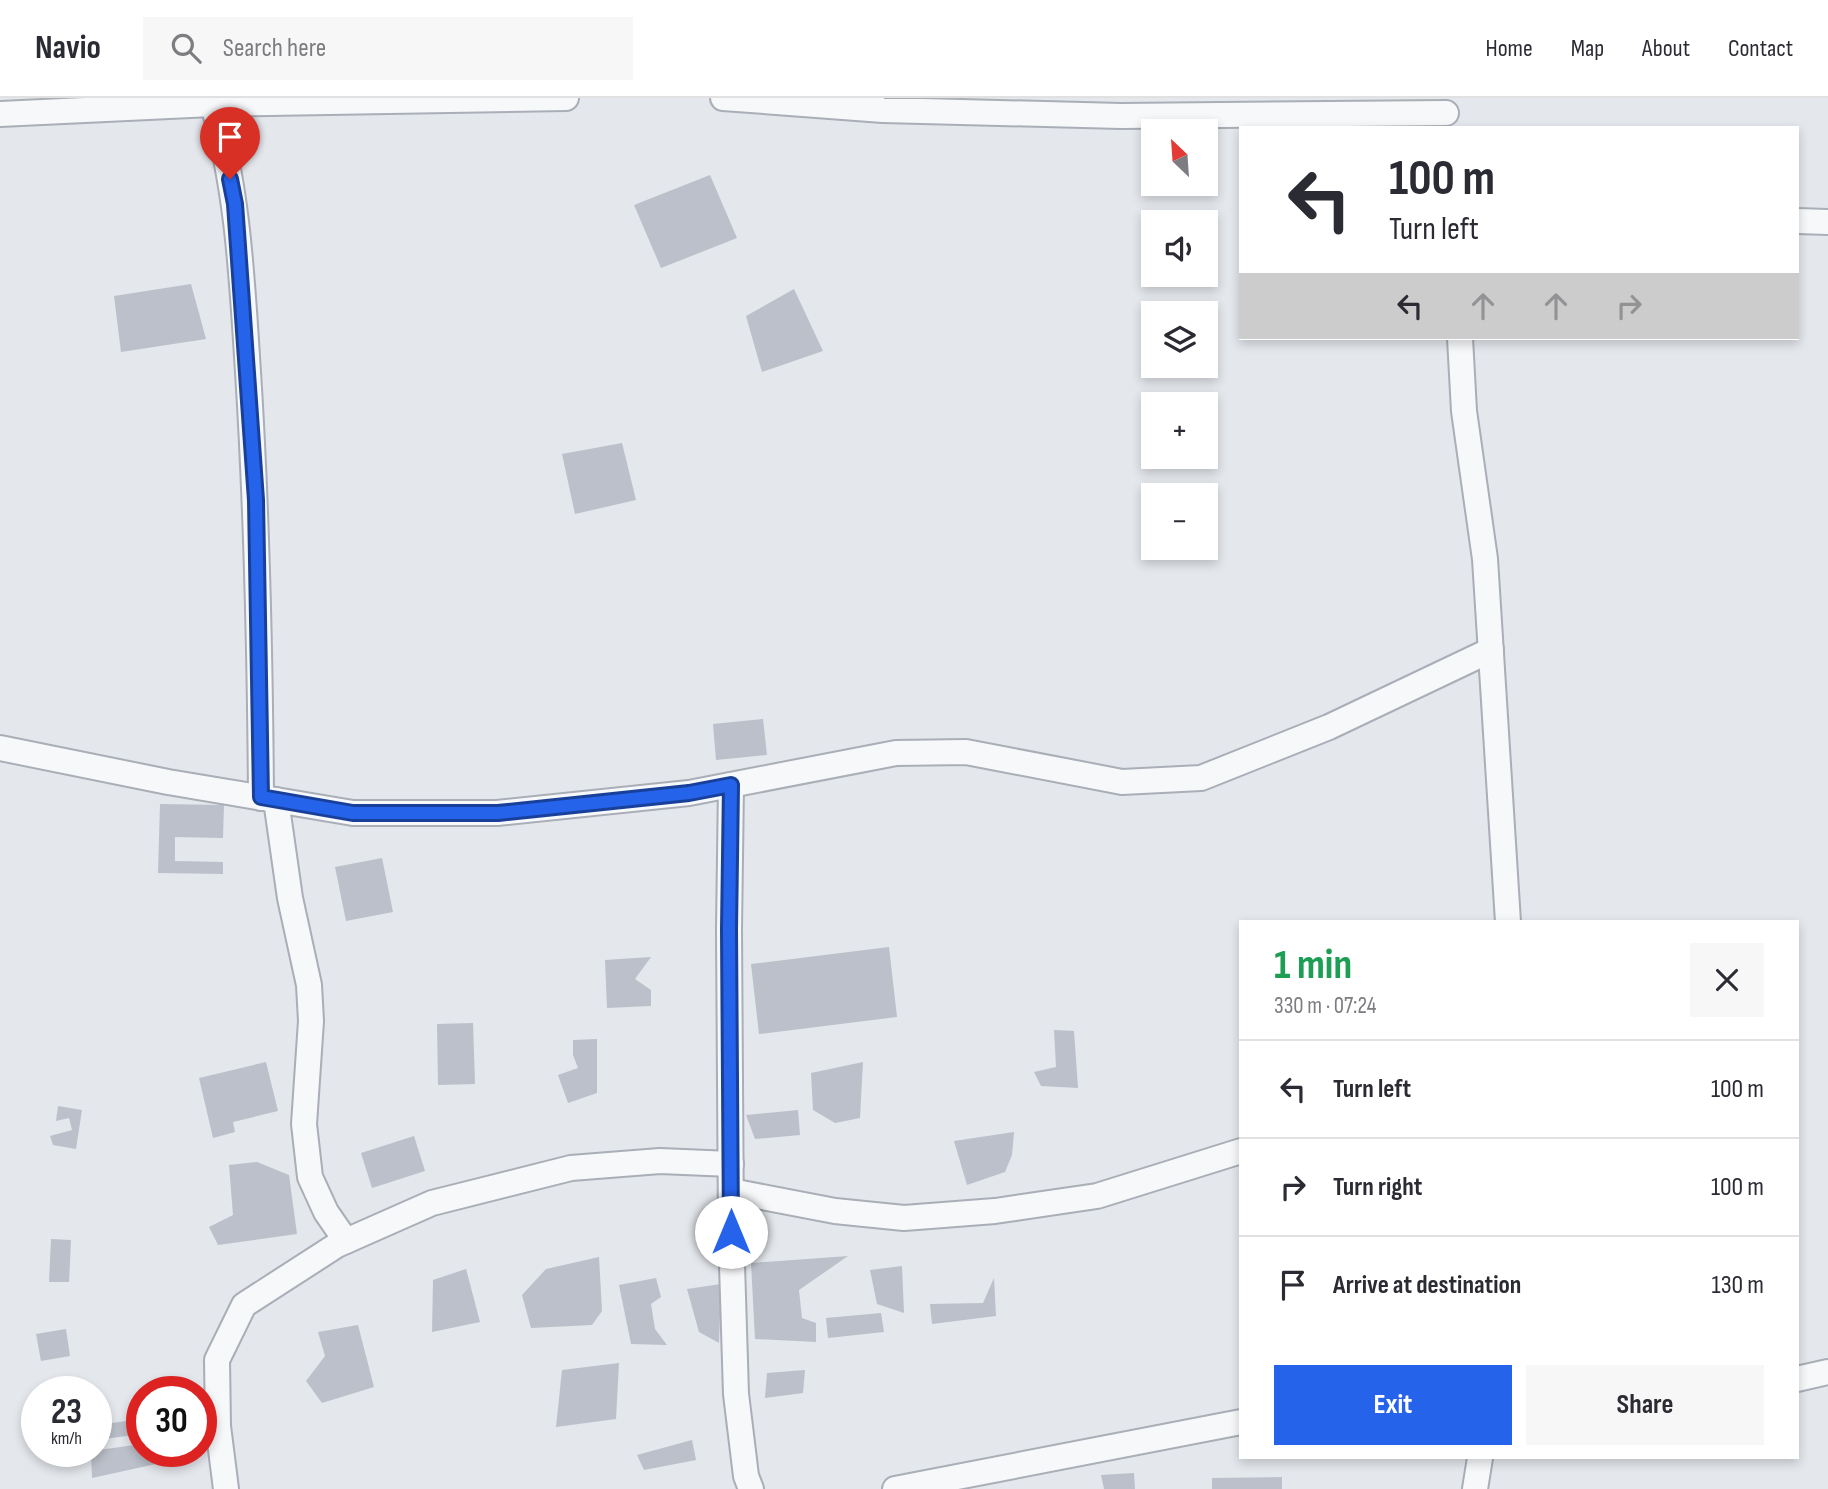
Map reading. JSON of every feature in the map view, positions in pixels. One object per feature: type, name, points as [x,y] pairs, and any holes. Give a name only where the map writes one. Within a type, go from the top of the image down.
[{"type":"street","points":[[0,114],[211,101],[566,98]]},
{"type":"street","points":[[723,98],[883,110],[1121,116],[1446,113]]},
{"type":"street","points":[[211,101],[235,204],[256,500],[268,799],[309,985],[311,1021],[304,1124],[310,1177],[326,1212],[346,1241]]},
{"type":"street","points":[[1799,221],[1828,222]]},
{"type":"street","points":[[1460,340],[1464,411],[1485,558],[1507,920]]},
{"type":"street","points":[[0,748],[168,782],[353,813],[498,813],[689,793],[895,753],[966,752],[1122,782],[1201,778],[1328,727],[1490,650]]},
{"type":"street","points":[[731,785],[731,1191],[736,1394],[746,1476],[751,1489]]},
{"type":"street","points":[[731,1191],[835,1211],[904,1218],[995,1211],[1097,1196],[1239,1152]]},
{"type":"street","points":[[226,1489],[218,1426],[216,1360],[244,1305],[346,1241],[432,1203],[570,1168],[660,1161],[731,1164]]},
{"type":"street","points":[[1799,1379],[1828,1372]]},
{"type":"street","points":[[895,1489],[1239,1422]]},
{"type":"street","points":[[1475,1489],[1480,1459]]},
{"type":"building","points":[[710,175],[737,238],[661,268],[634,205]]},
{"type":"building","points":[[191,284],[206,339],[121,352],[114,296]]},
{"type":"building","points":[[794,289],[823,351],[762,372],[746,316]]},
{"type":"building","points":[[622,443],[636,500],[575,514],[562,454]]},
{"type":"building","points":[[763,719],[767,755],[716,760],[713,724]]},
{"type":"building","points":[[160,804],[224,805],[223,838],[175,837],[175,861],[223,862],[223,874],[158,873]]},
{"type":"building","points":[[382,858],[393,912],[346,921],[335,867]]},
{"type":"building","points":[[889,947],[897,1017],[759,1034],[751,964]]},
{"type":"building","points":[[651,957],[635,979],[651,990],[651,1006],[607,1008],[605,960]]},
{"type":"building","points":[[473,1023],[475,1084],[438,1085],[437,1024]]},
{"type":"building","points":[[1054,1030],[1074,1031],[1078,1088],[1041,1086],[1034,1072],[1056,1067]]},
{"type":"building","points":[[597,1039],[597,1093],[568,1103],[558,1075],[578,1068],[573,1055],[573,1040]]},
{"type":"building","points":[[266,1062],[278,1111],[233,1122],[235,1132],[213,1138],[199,1078]]},
{"type":"building","points":[[863,1062],[860,1118],[835,1123],[813,1110],[811,1073]]},
{"type":"building","points":[[58,1106],[82,1110],[76,1149],[53,1145],[50,1136],[72,1130],[69,1118],[56,1121]]},
{"type":"building","points":[[798,1110],[800,1135],[755,1139],[746,1115]]},
{"type":"building","points":[[1014,1132],[1012,1155],[1005,1172],[967,1185],[954,1141]]},
{"type":"building","points":[[414,1136],[425,1171],[372,1188],[361,1153]]},
{"type":"building","points":[[257,1162],[289,1175],[297,1234],[218,1245],[209,1227],[233,1215],[229,1165]]},
{"type":"building","points":[[51,1239],[71,1240],[69,1282],[49,1282]]},
{"type":"building","points":[[848,1256],[799,1290],[802,1318],[816,1323],[816,1342],[755,1339],[751,1263]]},
{"type":"building","points":[[599,1257],[602,1311],[592,1325],[531,1328],[522,1295],[546,1269]]},
{"type":"building","points":[[902,1266],[904,1313],[877,1304],[870,1270]]},
{"type":"building","points":[[466,1269],[480,1322],[432,1332],[433,1280]]},
{"type":"building","points":[[656,1278],[661,1297],[651,1304],[655,1329],[667,1345],[631,1344],[619,1285]]},
{"type":"building","points":[[994,1278],[996,1316],[932,1324],[930,1304],[983,1303]]},
{"type":"building","points":[[721,1284],[719,1343],[699,1332],[687,1289]]},
{"type":"building","points":[[881,1313],[884,1332],[828,1338],[826,1318]]},
{"type":"building","points":[[358,1325],[374,1387],[322,1403],[306,1381],[325,1356],[318,1332]]},
{"type":"building","points":[[66,1329],[70,1356],[41,1361],[36,1334]]},
{"type":"building","points":[[619,1363],[616,1419],[556,1427],[562,1370]]},
{"type":"building","points":[[805,1370],[803,1393],[765,1398],[767,1373]]},
{"type":"building","points":[[126,1421],[126,1436],[112,1438],[112,1423]]},
{"type":"building","points":[[692,1440],[696,1460],[644,1470],[637,1455]]},
{"type":"building","points":[[126,1446],[126,1467],[142,1467],[92,1478],[92,1467],[112,1467],[112,1448]]},
{"type":"building","points":[[1134,1473],[1135,1489],[1104,1489],[1101,1475]]},
{"type":"building","points":[[1282,1477],[1282,1489],[1212,1489],[1212,1478]]},
{"type":"route","points":[[230,179],[235,204],[247,352],[256,500],[261,797],[353,813],[498,813],[689,793],[731,785],[731,1232]]}]
